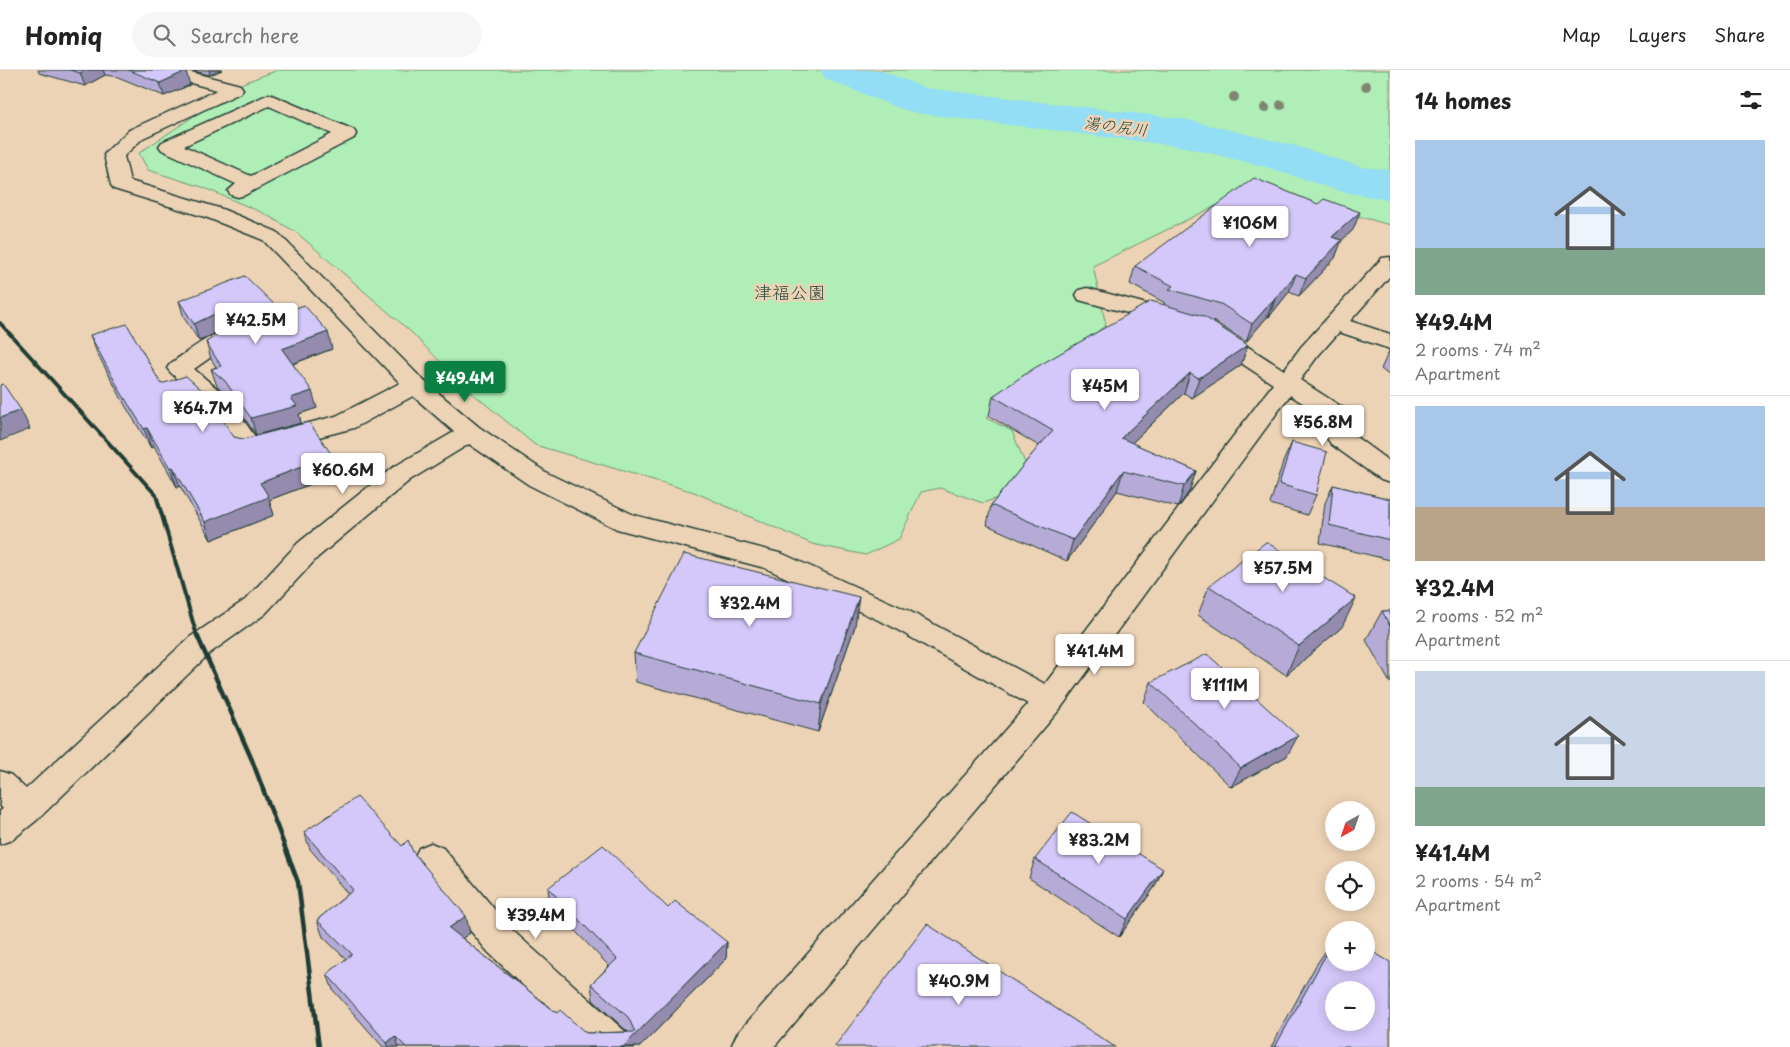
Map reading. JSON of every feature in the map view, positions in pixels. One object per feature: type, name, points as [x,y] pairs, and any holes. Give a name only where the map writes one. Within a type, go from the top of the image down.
[{"type":"street","points":[[164,70],[270,99],[347,134],[245,187],[169,146],[270,99]]},
{"type":"street","points":[[234,89],[136,134],[114,155],[121,185],[158,197],[210,210],[241,221],[270,236],[415,386],[470,433],[538,479],[626,522],[772,561],[899,618],[1049,701]]},
{"type":"street","points":[[750,1047],[1049,701],[1309,352],[1390,262]]},
{"type":"street","points":[[1087,295],[1187,322],[1206,329],[1336,414],[1340,438],[1390,474]]},
{"type":"street","points":[[1117,325],[1142,310]]},
{"type":"street","points":[[1335,323],[1390,342]]},
{"type":"street","points":[[239,333],[213,345],[179,368],[220,404],[249,447],[345,422],[415,386]]},
{"type":"street","points":[[0,830],[25,810],[200,645],[255,607],[308,550],[401,474],[470,433]]},
{"type":"street","points":[[0,784],[25,810]]},
{"type":"street","points":[[430,858],[500,941],[615,1047]]},
{"type":"green space","name":"津福公園","points":[[278,70],[1390,70],[1390,225],[1291,197],[1246,191],[1093,266],[1106,325],[986,418],[1012,431],[1034,485],[983,503],[940,488],[921,492],[899,539],[866,555],[812,544],[694,492],[535,445],[466,388],[411,332],[296,232],[263,213],[202,187],[148,170],[139,153],[243,83]]},
{"type":"building","points":[[70,70],[86,70],[80,73]]},
{"type":"building","points":[[129,70],[181,70],[186,71],[160,83]]},
{"type":"building","points":[[1254,178],[1318,204],[1324,199],[1360,212],[1332,237],[1342,240],[1306,278],[1296,274],[1252,324],[1221,304],[1169,289],[1173,286],[1135,266]]},
{"type":"building","points":[[245,276],[283,313],[304,305],[328,332],[282,349],[312,391],[291,398],[297,406],[251,418],[225,381],[211,369],[221,366],[206,342],[243,323],[247,317],[244,310],[223,310],[194,324],[179,301]]},
{"type":"building","points":[[1151,301],[1203,316],[1248,345],[1199,378],[1190,373],[1121,438],[1196,471],[1184,486],[1123,471],[1073,540],[991,505],[1053,431],[993,396],[1033,369]]},
{"type":"building","points":[[127,324],[161,384],[186,376],[204,392],[234,437],[244,439],[309,422],[332,455],[260,483],[269,497],[205,522],[173,467],[170,468],[147,428],[144,429],[119,389],[90,335]]},
{"type":"building","points":[[3,384],[21,410],[0,418],[0,385]]},
{"type":"building","points":[[1292,442],[1327,452],[1316,495],[1279,484]]},
{"type":"building","points":[[1333,485],[1390,499],[1390,540],[1329,525]]},
{"type":"building","points":[[1266,542],[1356,598],[1299,646],[1209,586]]},
{"type":"building","points":[[684,554],[859,597],[821,704],[634,653]]},
{"type":"building","points":[[1382,611],[1390,611],[1390,626]]},
{"type":"building","points":[[1207,654],[1298,736],[1241,768],[1151,682]]},
{"type":"building","points":[[357,797],[402,846],[408,840],[413,852],[466,916],[449,928],[557,1013],[560,1010],[586,1033],[635,1032],[628,1017],[591,984],[617,959],[548,888],[603,845],[668,908],[675,901],[727,942],[623,1047],[406,1047],[395,1036],[387,1043],[327,974],[352,954],[317,920],[353,890],[304,832]]},
{"type":"building","points":[[1072,812],[1163,869],[1127,919],[1035,859]]},
{"type":"building","points":[[927,924],[1115,1047],[836,1047]]},
{"type":"building","points":[[1375,953],[1390,962],[1390,1047],[1275,1047],[1325,956],[1325,971],[1375,971]]},
{"type":"waterway","name":"湯の尻川","points":[[841,70],[917,100],[1184,133],[1279,156],[1356,181],[1390,185]]},
{"type":"railway","points":[[0,323],[156,495],[197,636]]},
{"type":"railway","points":[[197,635],[252,760],[298,882],[319,1047]]}]
